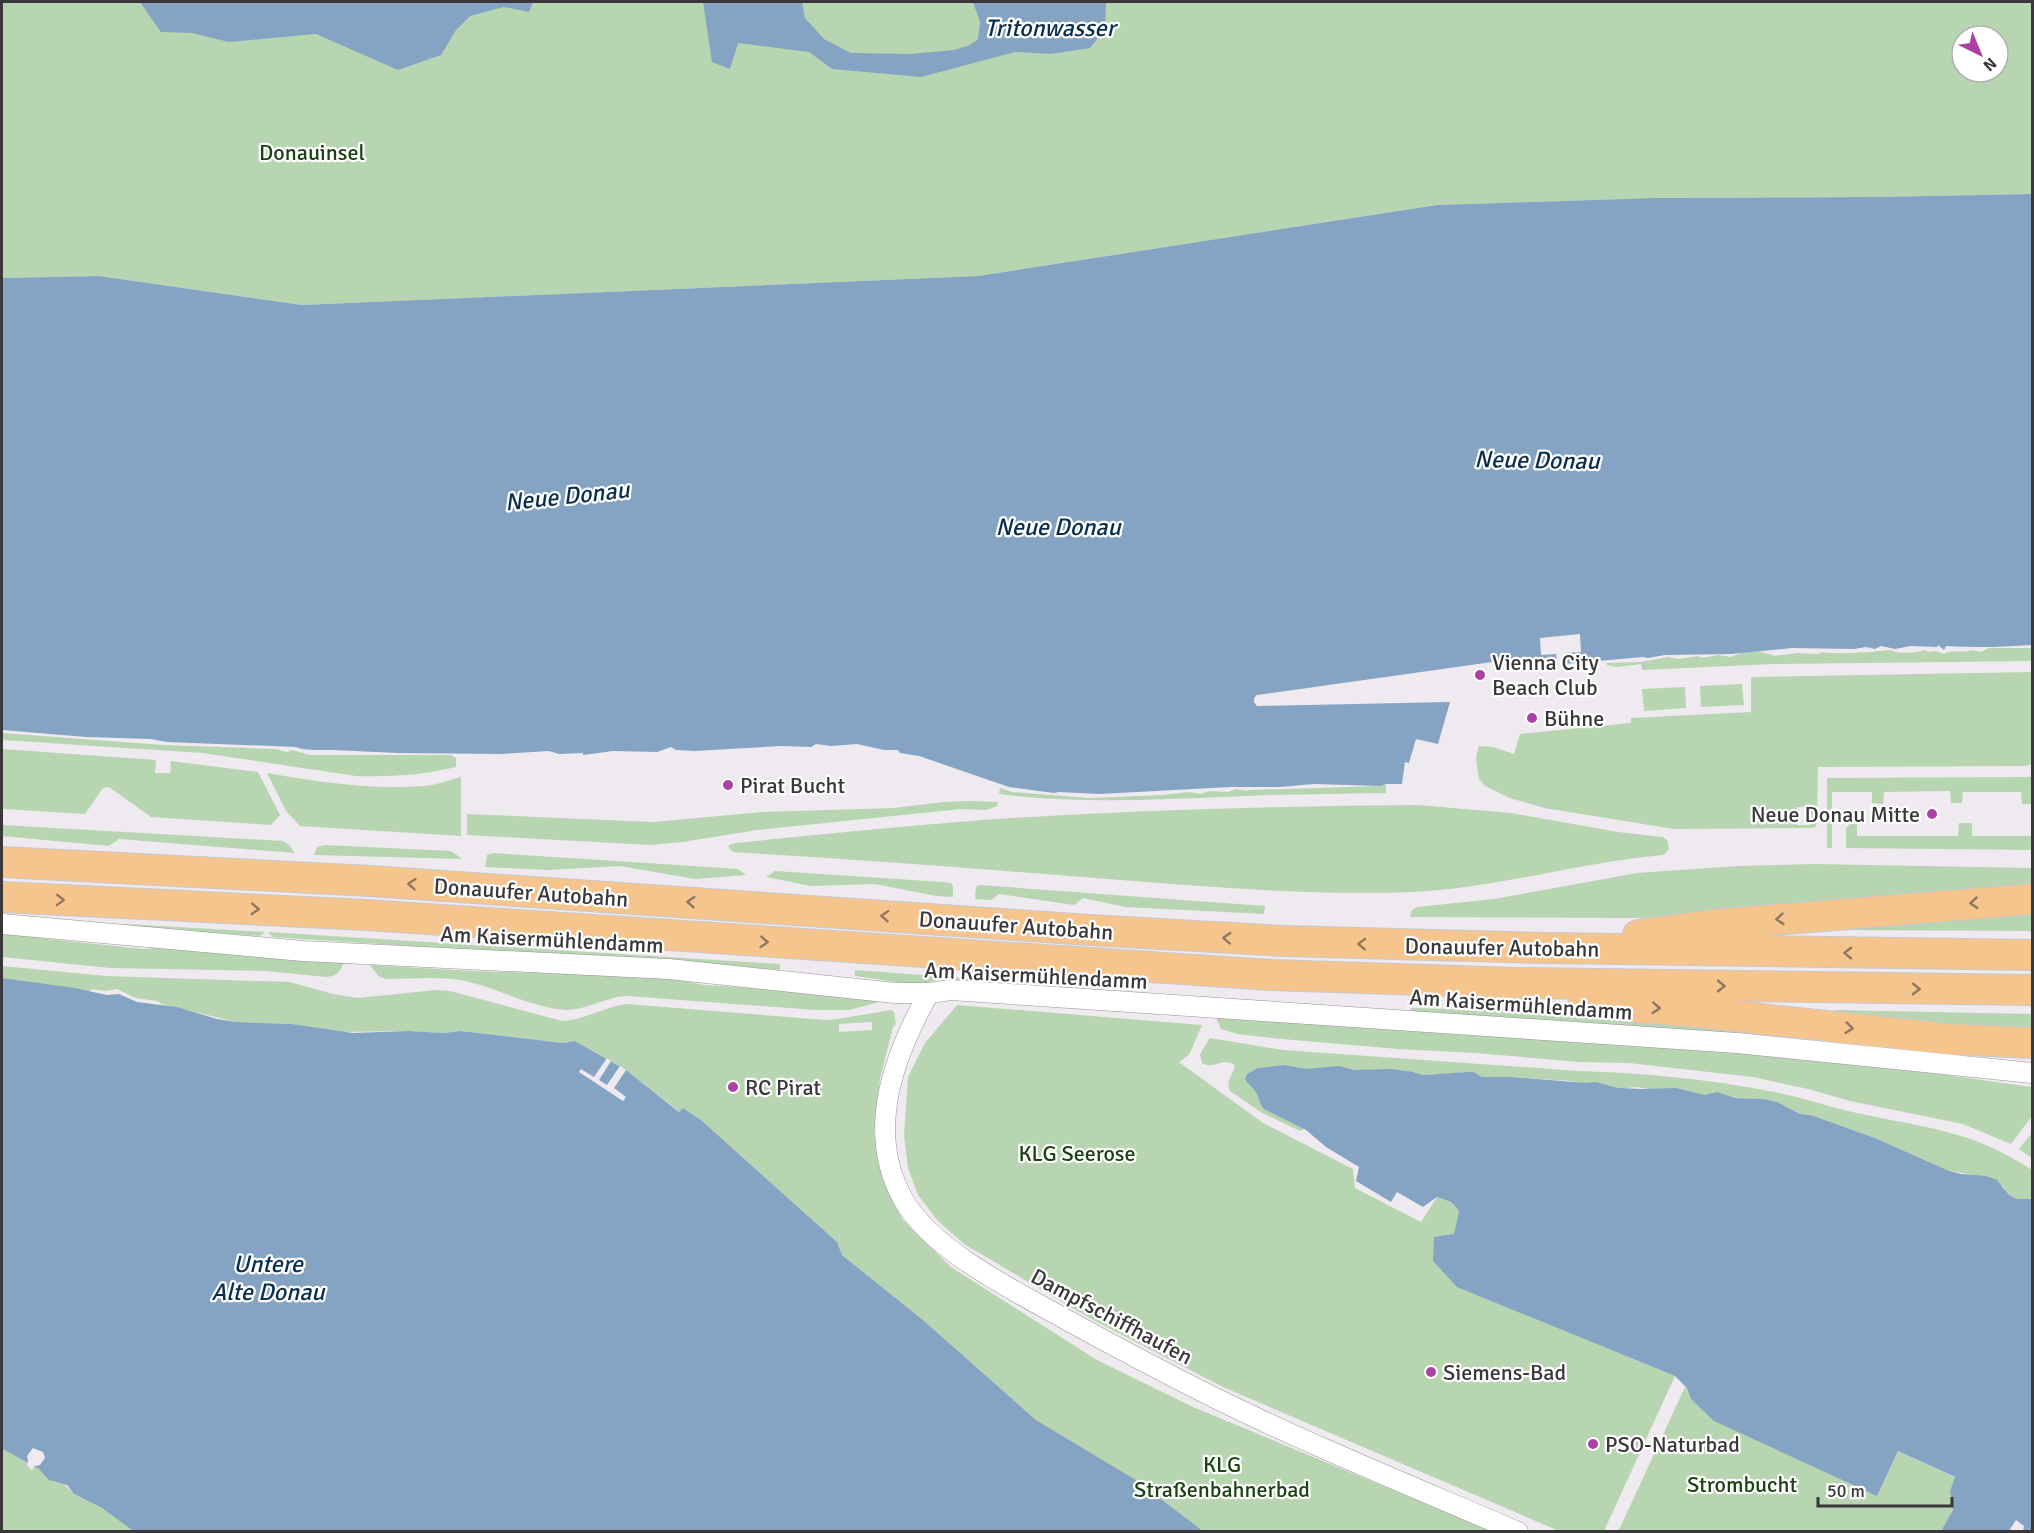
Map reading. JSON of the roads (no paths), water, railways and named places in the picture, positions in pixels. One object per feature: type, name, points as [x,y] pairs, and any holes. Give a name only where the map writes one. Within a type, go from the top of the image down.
[{"type":"highway","name":"Donauufer Autobahn","points":[[2,862],[370,881],[1274,941],[1546,948],[2032,955]]},
{"type":"highway","name":"Donauufer Autobahn","points":[[2,897],[367,915],[1272,975],[1516,983],[2032,990]]},
{"type":"highway","points":[[1546,948],[1711,925],[2032,898]]},
{"type":"highway","points":[[1516,983],[1624,1006],[1948,1039],[2032,1043]]},
{"type":"street","name":"Am Kaisermühlendamm","points":[[2,924],[303,951],[669,969],[895,993],[929,993],[951,990],[1725,1042],[2032,1073]]},
{"type":"street","name":"Dampfschiffhaufen","points":[[929,993],[903,1044],[896,1066],[887,1098],[884,1135],[888,1161],[903,1199],[930,1235],[999,1282],[1149,1365],[1315,1444],[1518,1532]]},
{"type":"water","points":[[140,2],[533,2],[529,12],[504,7],[470,16],[456,30],[441,55],[398,70],[316,34],[229,42],[192,33],[161,32]]},
{"type":"water","name":"Tritonwasser","points":[[703,2],[802,2],[805,18],[824,39],[851,53],[910,54],[954,50],[970,45],[978,39],[980,22],[973,2],[1106,2],[1105,29],[1090,48],[1051,54],[1015,52],[921,77],[832,69],[809,52],[738,43],[730,69],[712,62]]},
{"type":"water","name":"Neue Donau","points":[[2032,194],[2032,645],[1946,646],[1944,650],[1938,645],[1937,647],[1911,646],[1895,649],[1881,646],[1875,649],[1866,647],[1854,649],[1792,648],[1731,654],[1665,655],[1553,665],[1542,669],[1527,657],[1257,695],[1254,698],[1257,706],[1450,702],[1438,744],[1416,739],[1409,763],[1405,762],[1402,784],[1380,786],[1314,784],[1099,794],[1054,793],[1009,787],[919,756],[900,753],[898,750],[884,750],[857,744],[695,751],[676,750],[671,747],[657,752],[613,751],[583,755],[583,753],[559,754],[549,751],[501,754],[398,753],[167,742],[151,739],[86,737],[2,730],[2,278],[99,276],[302,305],[978,276],[1437,205],[1653,198]]},
{"type":"water","name":"Untere Alte Donau","points":[[2,978],[107,995],[119,994],[137,1002],[177,1007],[236,1022],[292,1024],[353,1033],[461,1031],[563,1043],[575,1041],[626,1070],[679,1112],[683,1108],[701,1120],[837,1242],[842,1255],[923,1320],[1036,1420],[1136,1480],[1203,1531],[133,1531],[102,1508],[74,1494],[67,1485],[49,1480],[39,1469],[3,1449],[2,1445]]},
{"type":"water","points":[[1285,1065],[1306,1069],[1339,1066],[1354,1070],[1391,1069],[1423,1075],[1474,1072],[1482,1077],[1596,1082],[1618,1088],[1676,1088],[1705,1095],[1717,1092],[1735,1098],[1764,1099],[1777,1102],[1800,1114],[1811,1115],[1875,1138],[1947,1170],[1997,1180],[2009,1195],[2017,1199],[2032,1199],[2032,1531],[2023,1531],[2024,1526],[2016,1520],[2009,1531],[1941,1531],[1953,1510],[1950,1491],[1955,1477],[1898,1451],[1877,1496],[1714,1421],[1691,1399],[1686,1387],[1675,1376],[1457,1287],[1433,1261],[1434,1237],[1454,1234],[1459,1211],[1451,1202],[1437,1197],[1423,1207],[1397,1192],[1391,1202],[1356,1181],[1359,1167],[1326,1147],[1306,1130],[1264,1109],[1253,1088],[1245,1079],[1247,1074],[1258,1068]]},
{"type":"place","name":"Vienna City Beach Club","points":[[1480,675]]},
{"type":"place","name":"Bühne","points":[[1532,718]]},
{"type":"place","name":"Pirat Bucht","points":[[728,785]]},
{"type":"place","name":"Neue Donau Mitte","points":[[1932,814]]},
{"type":"place","name":"RC Pirat","points":[[733,1087]]},
{"type":"place","name":"Siemens-Bad","points":[[1431,1372]]},
{"type":"place","name":"PSO-Naturbad","points":[[1593,1444]]},
{"type":"park label","name":"Donauinsel","points":[[312,152]]},
{"type":"park label","name":"KLG Seerose","points":[[1077,1153]]},
{"type":"park label","name":"KLG Straßenbahnerbad","points":[[1222,1476]]},
{"type":"park label","name":"Strombucht","points":[[1742,1484]]}]
